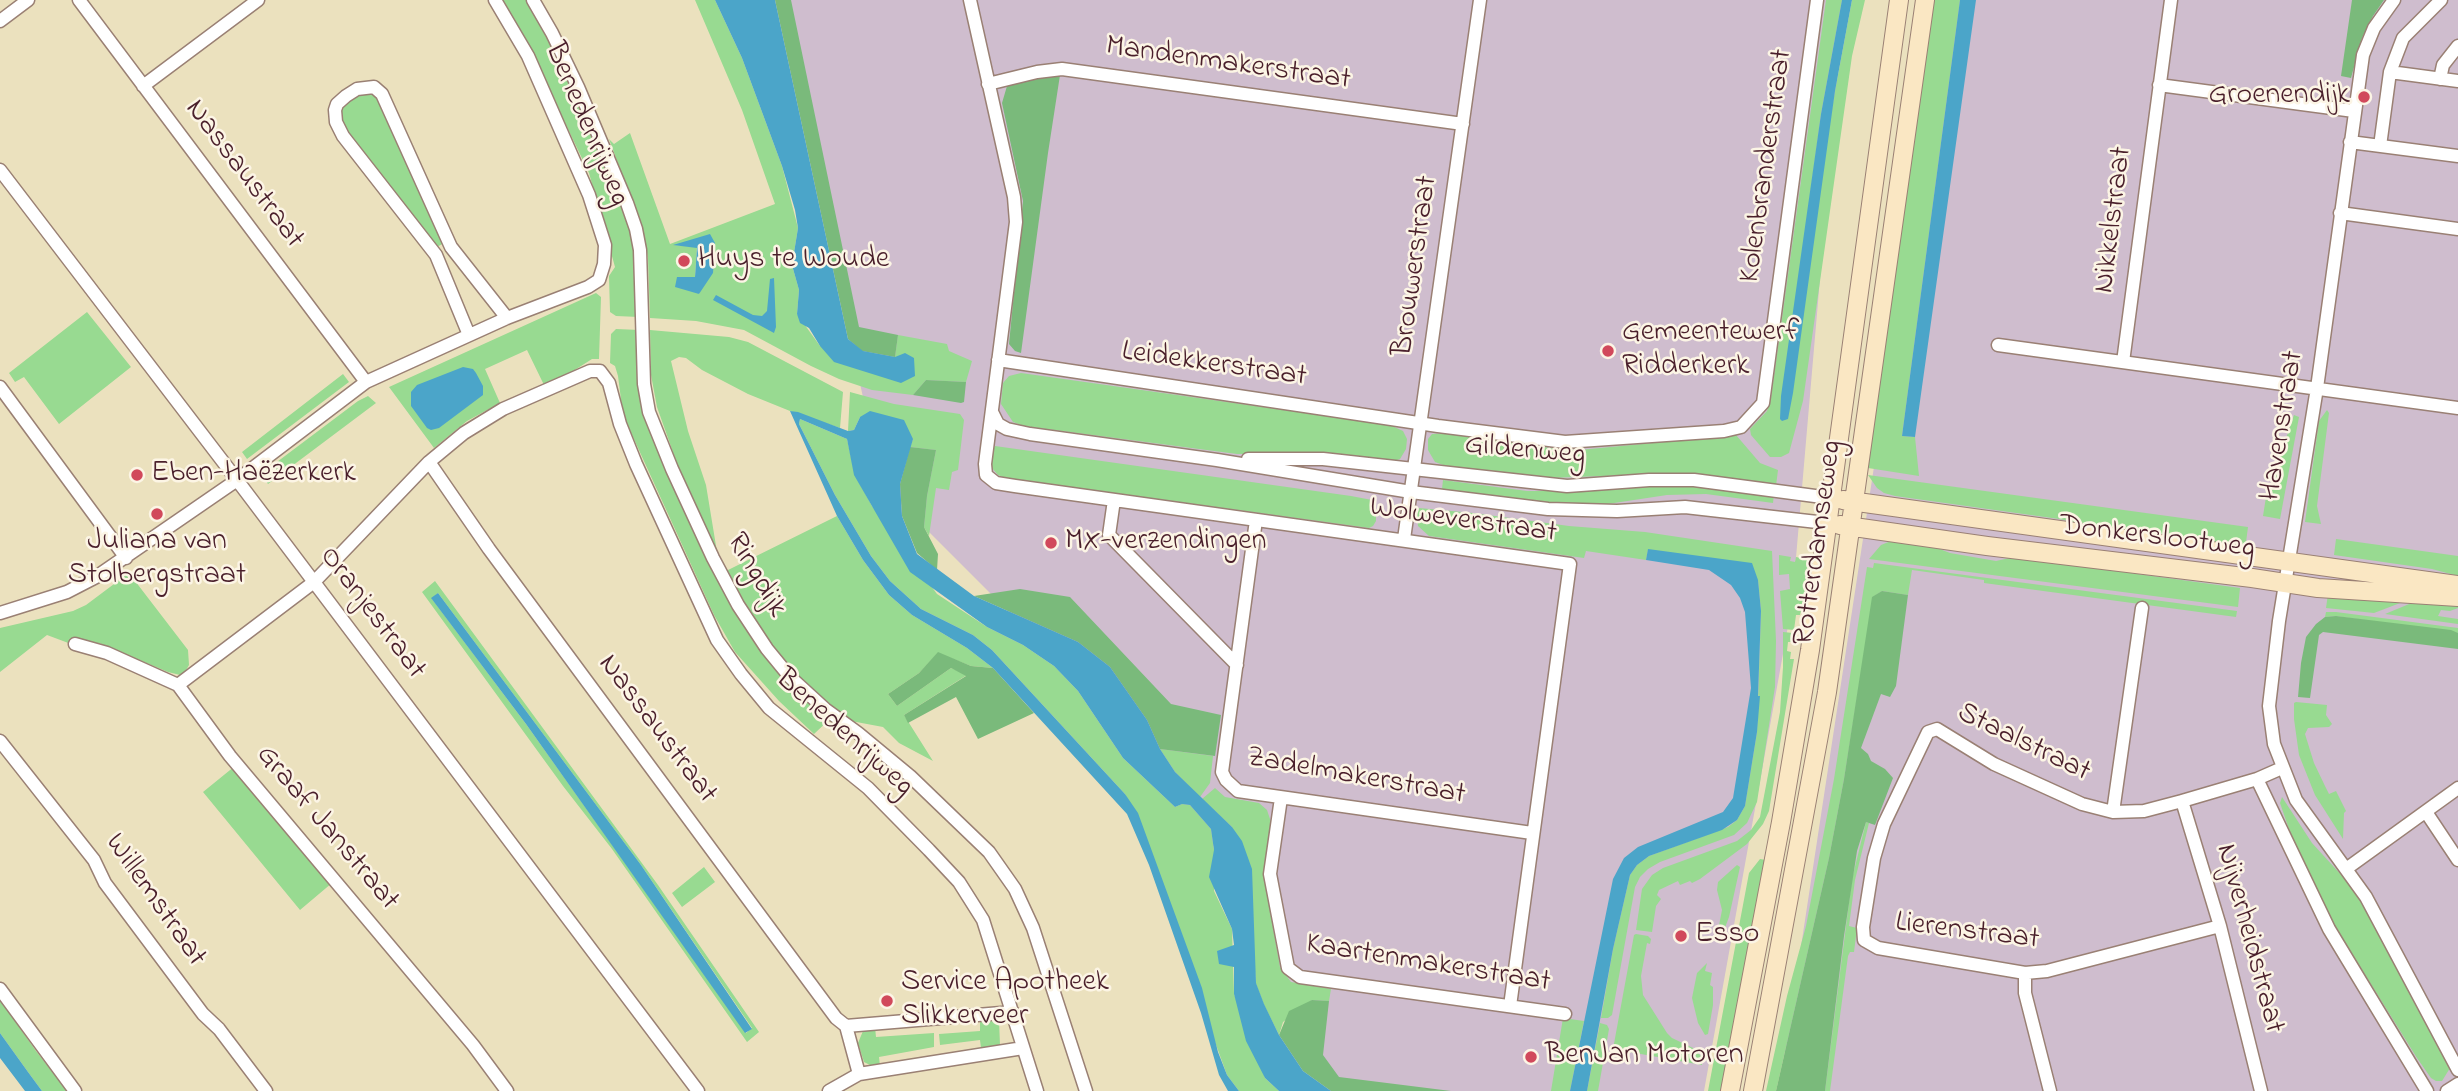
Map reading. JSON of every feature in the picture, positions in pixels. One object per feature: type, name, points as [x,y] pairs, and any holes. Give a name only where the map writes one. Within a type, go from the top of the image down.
[{"type":"main road","name":"Rotterdamseweg","points":[[1730,1091],[1796,738],[1899,0]]},
{"type":"main road","name":"Rotterdamseweg","points":[[1753,1091],[1816,758],[1925,0]]},
{"type":"main road","name":"Donkerslootweg","points":[[1830,498],[2458,585]]},
{"type":"main road","name":"Donkerslootweg","points":[[1826,523],[2064,557],[2348,592],[2458,597]]},
{"type":"street","points":[[0,21],[28,0]]},
{"type":"street","name":"Nassaustraat","points":[[79,0],[366,382]]},
{"type":"street","points":[[143,86],[258,0]]},
{"type":"street","name":"Benedenrijweg","points":[[495,0],[528,55],[589,195],[605,245],[601,277],[595,284],[507,318]]},
{"type":"street","name":"Ringdijk","points":[[533,0],[578,87],[627,203],[640,250],[644,384],[649,412],[697,525],[738,605],[767,649],[790,677],[825,709],[910,776],[989,852],[1015,890],[1033,928],[1086,1091]]},
{"type":"street","points":[[970,0],[1014,197],[1016,222],[992,412]]},
{"type":"street","name":"Brouwerstraat","points":[[1404,539],[1480,0]]},
{"type":"street","name":"Kolenbranderstraat","points":[[1421,423],[1565,442],[1741,428],[1763,403],[1817,0]]},
{"type":"street","name":"Nikkelstraat","points":[[2123,362],[2171,0]]},
{"type":"street","name":"Havenstraat","points":[[2394,0],[2374,28],[2363,55],[2269,706],[2274,744],[2302,810],[2366,897],[2458,1070]]},
{"type":"street","points":[[2380,146],[2390,72],[2403,38],[2441,0]]},
{"type":"street","points":[[2441,79],[2443,65],[2458,46]]},
{"type":"street","name":"Mandenmakerstraat","points":[[988,83],[1062,69],[1463,124]]},
{"type":"street","points":[[2390,72],[2458,81]]},
{"type":"street","points":[[2159,85],[2354,110]]},
{"type":"street","points":[[0,612],[67,593],[126,558],[237,480],[366,382],[507,318],[451,247],[382,94],[374,87],[363,86],[341,99],[335,110],[339,129],[436,256],[469,335]]},
{"type":"street","points":[[2350,142],[2458,156]]},
{"type":"street","name":"Oranjestraat","points":[[0,170],[698,1091]]},
{"type":"street","points":[[2340,213],[2458,229]]},
{"type":"street","points":[[436,256],[451,247]]},
{"type":"street","points":[[1998,345],[2458,408]]},
{"type":"street","name":"Leidekkerstraat","points":[[998,360],[1421,423]]},
{"type":"street","name":"Benedenrijweg","points":[[429,462],[464,433],[503,409],[590,371],[600,371],[608,383],[636,464],[717,640],[769,708],[868,788],[959,881],[984,920],[1037,1091]]},
{"type":"street","points":[[0,387],[126,558]]},
{"type":"street","name":"Gildenweg","points":[[992,412],[998,424],[1007,429],[1411,492],[1548,509],[1617,511],[1685,506],[1826,523]]},
{"type":"street","name":"Wolweverstraat","points":[[992,412],[985,464],[986,475],[996,483],[1570,564],[1510,1006]]},
{"type":"street","name":"Gildenweg","points":[[1217,460],[1323,459],[1567,486],[1649,480],[1694,480],[1830,498]]},
{"type":"street","points":[[178,685],[314,582],[429,462]]},
{"type":"street","name":"Nassaustraat","points":[[429,462],[489,549],[836,1018],[845,1026]]},
{"type":"street","points":[[1114,500],[1109,534],[1237,666]]},
{"type":"street","name":"Zadelmakerstraat","points":[[1256,520],[1222,772],[1226,780],[1238,791],[1532,833]]},
{"type":"street","name":"Staalstraat","points":[[2113,812],[2141,608]]},
{"type":"street","name":"Graaf Janstraat","points":[[75,644],[107,653],[178,685],[230,756],[473,1045],[507,1091]]},
{"type":"street","name":"Staalstraat","points":[[1884,824],[1928,732],[1937,729],[1994,764],[2082,804],[2113,812],[2144,811],[2182,802],[2258,779],[2282,768]]},
{"type":"street","name":"Willemstraat","points":[[0,741],[94,860],[105,883],[203,1014],[219,1030],[266,1091]]},
{"type":"street","points":[[2258,779],[2329,929],[2427,1091]]},
{"type":"street","points":[[2346,869],[2458,788]]},
{"type":"street","name":"Kaartenmakerstraat","points":[[1281,798],[1270,874],[1287,968],[1300,977],[1565,1014]]},
{"type":"street","name":"Nijverheidstraat","points":[[2182,802],[2220,926],[2261,1091]]},
{"type":"street","points":[[2426,812],[2458,860]]},
{"type":"street","name":"Lierenstraat","points":[[1884,824],[1874,858],[1863,927],[1864,940],[1878,948],[2025,973],[2047,971],[2220,926]]},
{"type":"street","points":[[2025,973],[2025,993],[2050,1091]]},
{"type":"street","points":[[0,989],[75,1091]]},
{"type":"street","points":[[859,1074],[845,1026],[1013,1012]]},
{"type":"street","points":[[829,1091],[859,1074],[1023,1048]]},
{"type":"street","points":[[2446,1091],[2458,1084]]},
{"type":"shaded area","points":[[777,0],[1844,0],[1792,604],[1704,1091],[1330,1091],[1229,864],[1034,637],[882,485]]},
{"type":"shaded area","points":[[1945,0],[2458,0],[2458,1091],[1779,1091]]},
{"type":"green space","points":[[501,0],[529,0],[565,69],[621,201],[635,251],[639,317],[616,316],[610,312],[609,276],[615,267],[589,173],[523,35]]},
{"type":"green space","points":[[695,0],[715,0],[742,58],[782,166],[798,228],[792,265],[799,290],[797,314],[820,346],[895,357],[898,335],[947,344],[949,351],[972,361],[966,382],[926,380],[913,395],[872,390],[811,366],[744,330],[696,321],[650,318],[648,258],[644,234],[609,139],[614,144],[630,133],[670,244],[775,204],[742,110]],"holes":[[[715,243],[699,294],[677,277],[695,277],[697,247],[675,245]]]},
{"type":"green space","points":[[775,0],[791,0],[859,327],[898,335],[895,357],[862,351],[848,339]]},
{"type":"green space","points":[[1826,0],[1842,0],[1821,114],[1780,418],[1852,0],[1865,0],[1852,56],[1803,401],[1789,453],[1781,457],[1770,457],[1751,435],[1750,429],[1767,411],[1771,398]]},
{"type":"green space","points":[[1933,0],[1960,0],[1902,436],[1915,437],[1919,476],[1868,466]]},
{"type":"green space","points":[[2352,0],[2384,0],[2362,38],[2351,78],[2341,76]]},
{"type":"green space","points":[[1060,75],[1021,353],[1009,344],[1023,201],[1002,103],[1007,86],[1019,78]]},
{"type":"green space","points":[[363,93],[371,93],[380,100],[444,243],[437,247],[342,125],[340,115],[344,104]]},
{"type":"green space","points":[[596,293],[601,297],[599,359],[592,359],[544,385],[527,350],[485,369],[500,403],[467,421],[434,448],[389,387]]},
{"type":"green space","points":[[87,312],[131,367],[59,424],[24,377],[15,382],[9,373]]},
{"type":"green space","points":[[616,329],[640,330],[644,390],[733,602],[831,718],[814,734],[779,701],[735,652],[714,615],[623,415],[618,376],[615,366],[610,363],[611,334]]},
{"type":"green space","points":[[650,330],[729,337],[748,342],[843,392],[840,428],[748,394],[702,370],[686,358],[679,357],[671,361],[688,431],[706,485],[718,558],[686,489],[657,407],[651,375]]},
{"type":"green space","points":[[1021,373],[1390,425],[1403,431],[1407,439],[1406,449],[1400,459],[1391,462],[1321,454],[1237,454],[1024,426],[1013,422],[1001,404],[1003,383],[1009,376]]},
{"type":"green space","points":[[343,374],[349,382],[247,459],[242,452]]},
{"type":"green space","points":[[926,380],[966,382],[964,402],[913,395]]},
{"type":"green space","points":[[850,392],[894,404],[960,414],[964,420],[958,470],[952,472],[949,490],[936,488],[929,536],[924,527],[936,450],[910,447],[913,439],[860,417],[854,430],[848,431]]},
{"type":"green space","points":[[368,396],[376,403],[268,484],[261,474]]},
{"type":"green space","points":[[2327,410],[2329,413],[2317,506],[2321,524],[2305,522],[2319,421]]},
{"type":"green space","points":[[2294,415],[2299,417],[2280,519],[2263,516],[2266,497]]},
{"type":"green space","points":[[800,419],[847,439],[855,475],[872,506],[937,594],[1054,666],[1078,691],[1123,758],[1175,807],[1190,805],[1211,829],[1214,891],[1232,929],[1234,994],[1265,1078],[1279,1091],[1239,1091],[1227,1075],[1125,794],[992,650],[973,635],[921,609],[890,581],[871,556],[835,495],[799,424]]},
{"type":"green space","points":[[1450,433],[1579,450],[1736,435],[1760,463],[1778,470],[1776,486],[1656,474],[1550,478],[1446,466],[1435,462],[1428,450],[1428,439],[1432,434]]},
{"type":"green space","points":[[995,446],[1372,500],[1376,521],[1369,528],[1005,478],[992,468],[991,455]]},
{"type":"green space","points":[[910,447],[936,450],[924,527],[938,554],[937,570],[917,553],[902,516],[900,484]]},
{"type":"green space","points":[[1868,475],[2248,527],[2245,550],[2059,519],[1895,496],[1877,488]]},
{"type":"green space","points":[[1443,480],[1527,491],[1576,491],[1662,484],[1713,486],[1774,494],[1773,503],[1706,494],[1667,495],[1601,505],[1544,505],[1442,489]]},
{"type":"green space","points":[[1419,508],[1645,532],[1772,551],[1775,687],[1757,802],[1747,823],[1734,835],[1660,862],[1640,877],[1635,887],[1612,1015],[1608,1018],[1601,1018],[1630,875],[1637,865],[1649,856],[1728,827],[1737,820],[1745,806],[1757,732],[1761,611],[1758,580],[1648,550],[1646,560],[1586,551],[1584,558],[1429,536],[1418,526]]},
{"type":"green space","points":[[837,516],[863,560],[889,595],[912,615],[967,648],[993,668],[971,666],[938,653],[919,673],[888,694],[897,706],[951,668],[967,675],[904,715],[933,761],[899,743],[883,727],[851,721],[818,698],[791,672],[726,571]]},
{"type":"green space","points":[[2336,539],[2458,556],[2458,576],[2432,569],[2334,555]]},
{"type":"green space","points":[[1891,541],[1932,546],[1950,553],[1996,561],[2014,557],[2240,588],[2238,607],[1869,559],[1881,545]]},
{"type":"green space","points":[[1779,555],[1791,557],[1790,561],[1795,562],[1796,557],[1813,560],[1794,630],[1783,629],[1780,591],[1790,589],[1789,574],[1779,575]]},
{"type":"green space","points":[[1874,563],[2237,611],[2236,617],[1984,583],[1984,580],[1912,570],[1908,595],[1882,591],[1873,597],[1829,858],[1776,1091],[1766,1091],[1806,926],[1834,779],[1867,567],[1873,568]]},
{"type":"green space","points":[[126,575],[132,577],[188,650],[189,665],[185,672],[180,675],[168,672],[99,643],[95,653],[47,635],[0,672],[0,628],[73,611],[86,605]]},
{"type":"green space","points":[[435,581],[658,885],[759,1032],[747,1042],[612,849],[422,592]],"holes":[[[438,593],[641,865],[752,1028],[746,1033],[526,724],[432,599]]]},
{"type":"green space","points":[[1020,589],[1070,597],[1171,704],[1221,715],[1215,756],[1160,749],[1147,720],[1110,667],[1078,642],[974,596]]},
{"type":"green space","points":[[1882,591],[1908,595],[1896,686],[1890,697],[1881,694],[1861,748],[1871,761],[1885,769],[1893,778],[1875,825],[1866,822],[1857,851],[1825,1091],[1776,1091],[1829,858],[1872,597]]},
{"type":"green space","points":[[2328,594],[2408,600],[2374,613],[2326,608]]},
{"type":"green space","points":[[2458,601],[2458,608],[2441,610],[2438,616],[2458,619],[2458,624],[2385,614],[2414,602]]},
{"type":"green space","points":[[2326,612],[2458,628],[2458,633],[2336,616],[2325,617]]},
{"type":"green space","points":[[2336,616],[2451,630],[2458,633],[2458,649],[2323,632],[2319,635],[2310,698],[2298,697],[2306,637],[2325,617]]},
{"type":"green space","points":[[1783,632],[1793,633],[1787,651],[1791,652],[1790,659],[1794,659],[1769,811],[1763,824],[1747,844],[1700,879],[1680,885],[1678,881],[1659,890],[1657,895],[1661,899],[1656,906],[1652,932],[1636,930],[1642,889],[1652,875],[1663,868],[1737,841],[1751,830],[1760,817],[1780,712]]},
{"type":"green space","points":[[938,652],[971,666],[993,668],[1034,713],[978,739],[956,697],[908,723],[904,715],[966,676],[951,668],[897,706],[888,694],[919,673]]},
{"type":"green space","points":[[2296,702],[2327,705],[2326,715],[2332,724],[2329,727],[2308,728],[2305,734],[2314,763],[2329,794],[2336,791],[2346,811],[2343,839],[2315,795],[2299,755],[2294,719]]},
{"type":"green space","points":[[1160,749],[1213,756],[1210,783],[1200,797],[1175,772]]},
{"type":"green space","points":[[235,766],[332,883],[300,910],[203,792]]},
{"type":"green space","points":[[1215,788],[1225,797],[1259,803],[1267,810],[1271,822],[1264,877],[1280,967],[1291,982],[1331,989],[1329,1001],[1312,1000],[1283,1022],[1279,1035],[1256,984],[1253,945],[1232,827],[1202,799]]},
{"type":"green space","points":[[2282,797],[2312,843],[2365,901],[2450,1068],[2442,1081],[2431,1078],[2417,1058],[2341,936],[2317,893],[2291,835],[2280,803]]},
{"type":"green space","points":[[1866,822],[1869,823],[1855,880],[1849,926],[1857,928],[1854,952],[1850,952],[1848,956],[1830,1091],[1825,1091],[1852,879]]},
{"type":"green space","points":[[1760,859],[1766,860],[1722,1091],[1708,1091],[1749,873]]},
{"type":"green space","points":[[1737,865],[1740,867],[1729,917],[1720,941],[1716,941],[1722,910],[1717,890],[1718,882]]},
{"type":"green space","points":[[704,867],[715,882],[682,907],[672,893]]},
{"type":"green space","points":[[1636,934],[1651,939],[1650,944],[1647,943],[1641,976],[1643,995],[1667,1033],[1693,1048],[1701,1056],[1702,1065],[1613,1049]]},
{"type":"green space","points":[[1707,963],[1705,971],[1712,973],[1710,985],[1713,987],[1713,1005],[1708,1034],[1705,1035],[1698,1023],[1692,998],[1697,973]]},
{"type":"green space","points":[[0,1000],[67,1091],[42,1091],[28,1072],[0,1033]]},
{"type":"green space","points":[[1312,1000],[1329,1001],[1323,1055],[1339,1077],[1451,1091],[1331,1091],[1303,1071],[1279,1035],[1289,1011]]},
{"type":"green space","points":[[1563,1018],[1584,1021],[1570,1091],[1551,1091]]},
{"type":"green space","points":[[999,1020],[1000,1045],[981,1048],[980,1040],[940,1045],[939,1034],[980,1031],[980,1022]]},
{"type":"green space","points":[[1600,1023],[1607,1025],[1609,1029],[1598,1091],[1587,1091]]},
{"type":"green space","points":[[875,1027],[876,1037],[934,1033],[934,1047],[879,1057],[880,1066],[870,1065],[864,1062],[858,1043],[863,1031]]},
{"type":"water","points":[[715,0],[775,0],[848,339],[863,351],[895,357],[905,353],[914,358],[915,376],[901,383],[834,362],[809,328],[800,323],[797,314],[799,290],[792,265],[798,228],[795,210],[782,166],[742,58]]},
{"type":"water","points":[[1842,0],[1852,0],[1835,91],[1793,393],[1788,419],[1782,421],[1781,396],[1821,114]]},
{"type":"water","points":[[1960,0],[1976,0],[1915,437],[1902,436]]},
{"type":"water","points":[[710,234],[715,243],[713,273],[699,294],[675,287],[677,277],[695,277],[697,248],[673,245]]},
{"type":"water","points":[[774,278],[774,333],[713,300],[716,295],[753,315],[762,316],[767,311],[770,279]]},
{"type":"water","points":[[463,367],[473,369],[476,373],[483,386],[483,395],[439,428],[427,428],[411,406],[411,392],[417,385]]},
{"type":"water","points":[[790,411],[848,431],[854,430],[860,417],[870,411],[904,420],[913,439],[900,484],[902,516],[917,554],[974,596],[1078,642],[1110,667],[1147,720],[1160,749],[1175,772],[1232,827],[1242,841],[1252,869],[1256,983],[1279,1035],[1303,1071],[1331,1091],[1279,1091],[1265,1078],[1246,1041],[1234,994],[1234,967],[1219,964],[1217,951],[1234,945],[1232,929],[1209,877],[1214,850],[1211,829],[1190,805],[1175,807],[1123,758],[1078,691],[1054,666],[1023,645],[987,627],[910,572],[854,475],[847,439],[800,419],[799,424],[835,495],[871,556],[890,581],[921,609],[973,635],[992,650],[1125,794],[1138,813],[1202,988],[1218,1052],[1227,1075],[1239,1091],[1228,1091],[1219,1075],[1201,1013],[1149,865],[1127,814],[993,668],[967,648],[912,615],[889,595],[863,560],[837,516]]},
{"type":"water","points":[[1648,549],[1752,563],[1758,580],[1761,611],[1757,732],[1745,806],[1737,820],[1722,830],[1649,856],[1637,865],[1630,875],[1613,949],[1587,1091],[1570,1091],[1613,879],[1624,858],[1638,847],[1723,812],[1733,798],[1751,688],[1745,612],[1731,585],[1709,570],[1646,560]]},
{"type":"water","points":[[438,593],[641,865],[752,1029],[745,1033],[526,724],[431,598]]},
{"type":"water","points":[[0,1033],[42,1091],[25,1091],[0,1058]]},
{"type":"place","name":"Groenendijk","points":[[2364,97]]},
{"type":"place","name":"Huys te Woude","points":[[684,261]]},
{"type":"place","name":"Gemeentewerf Ridderkerk","points":[[1608,351]]},
{"type":"place","name":"Eben-Haëzerkerk","points":[[137,475]]},
{"type":"place","name":"Juliana van Stolbergstraat","points":[[157,514]]},
{"type":"place","name":"MX-verzendingen","points":[[1051,543]]},
{"type":"place","name":"Esso","points":[[1681,936]]},
{"type":"place","name":"Service Apotheek Slikkerveer","points":[[887,1001]]},
{"type":"place","name":"BenJan Motoren","points":[[1531,1057]]}]
